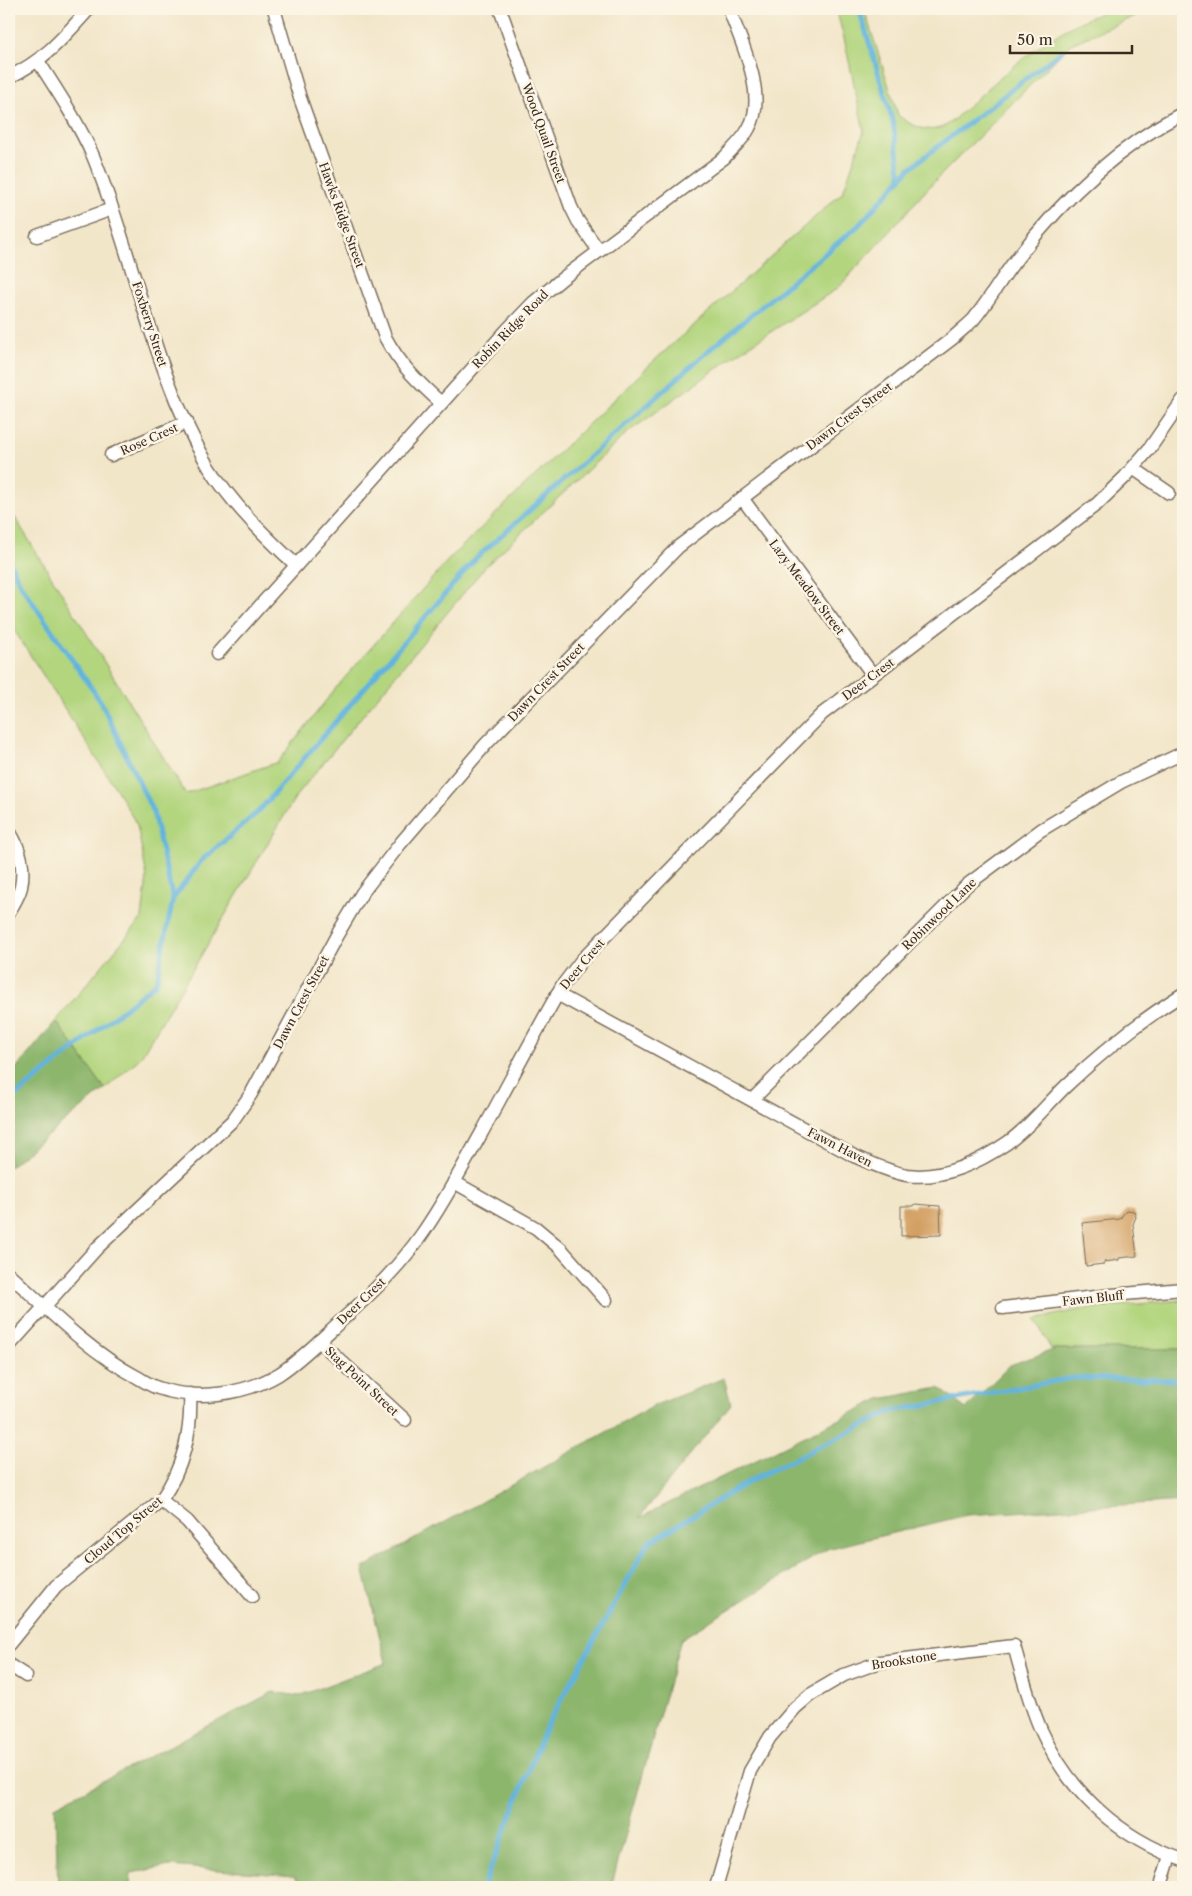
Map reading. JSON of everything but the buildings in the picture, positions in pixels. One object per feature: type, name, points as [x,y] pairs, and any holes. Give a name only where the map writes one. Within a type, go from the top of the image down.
[{"type":"street","points":[[9,77],[38,61],[89,9]]},
{"type":"street","name":"Hawks Ridge Street","points":[[274,9],[300,98],[386,337],[393,351],[411,376],[441,403]]},
{"type":"street","name":"Wood Quail Street","points":[[500,9],[570,207],[600,251]]},
{"type":"street","name":"Robin Ridge Road","points":[[217,654],[441,403],[534,302],[724,158],[740,142],[750,127],[756,104],[754,81],[729,9]]},
{"type":"street","name":"Foxberry Street","points":[[38,61],[76,120],[93,156],[169,381],[210,467],[231,498],[256,528],[296,565]]},
{"type":"street","name":"Dawn Crest Street","points":[[9,1346],[97,1248],[234,1120],[251,1094],[337,935],[362,893],[400,844],[480,751],[678,547],[953,338],[972,321],[1014,262],[1048,219],[1086,182],[1129,148],[1183,113]]},
{"type":"street","points":[[37,236],[112,209]]},
{"type":"street","name":"Deer Crest","points":[[9,1274],[44,1307],[101,1354],[126,1372],[156,1388],[170,1392],[190,1394],[220,1393],[236,1391],[279,1374],[319,1341],[378,1287],[423,1234],[454,1182],[557,994],[581,961],[822,714],[1097,504],[1134,468],[1183,400]]},
{"type":"street","name":"Rose Crest","points":[[111,455],[187,422]]},
{"type":"street","points":[[1134,468],[1169,493]]},
{"type":"street","name":"Lazy Meadow Street","points":[[742,498],[873,675]]},
{"type":"street","name":"Robinwood Lane","points":[[752,1100],[967,885],[1041,830],[1121,782],[1183,754]]},
{"type":"street","points":[[9,831],[17,843],[22,866],[21,889],[9,912]]},
{"type":"street","name":"Fawn Haven","points":[[557,994],[854,1156],[882,1168],[908,1175],[951,1172],[973,1163],[1007,1143],[1105,1050],[1183,994]]},
{"type":"street","points":[[454,1182],[536,1228],[561,1249],[606,1300]]},
{"type":"street","name":"Fawn Bluff","points":[[1003,1308],[1112,1295],[1183,1290]]},
{"type":"street","name":"Stag Point Street","points":[[319,1341],[405,1420]]},
{"type":"street","name":"Cloud Top Street","points":[[9,1644],[56,1586],[161,1500],[172,1484],[187,1440],[190,1394]]},
{"type":"street","points":[[161,1500],[187,1521],[252,1596]]},
{"type":"street","name":"Brookstone","points":[[716,1887],[750,1771],[770,1737],[795,1708],[810,1695],[844,1675],[880,1662],[1014,1646],[1032,1707],[1041,1730],[1066,1774],[1100,1812],[1120,1828],[1141,1842],[1170,1856]]},
{"type":"street","points":[[9,1664],[26,1676]]},
{"type":"street","points":[[1162,1882],[1170,1856],[1183,1860]]},
{"type":"green space","points":[[1117,8],[1151,9],[1071,44],[931,185],[838,288],[734,356],[627,433],[485,567],[296,796],[140,1058],[105,1089],[56,1021],[142,918],[147,877],[137,825],[118,792],[9,622],[9,508],[186,794],[278,762],[335,689],[450,558],[656,359],[843,192],[864,131],[836,9],[864,9],[898,115],[912,124],[934,129],[941,128],[951,122],[1026,56],[1068,28]]},
{"type":"green space","points":[[56,1021],[105,1089],[9,1167],[9,1077]]},
{"type":"green space","points":[[1183,1300],[1183,1349],[1051,1349],[1035,1319],[1083,1309]]},
{"type":"green space","points":[[1056,1349],[1183,1349],[1183,1501],[967,1515],[827,1549],[681,1639],[611,1887],[304,1887],[294,1876],[169,1866],[131,1873],[130,1887],[58,1887],[55,1806],[273,1692],[299,1696],[386,1663],[363,1568],[653,1406],[724,1378],[731,1404],[639,1518],[880,1399],[939,1388],[966,1409],[1010,1365]]},
{"type":"waterway","points":[[859,9],[893,122],[901,179]]},
{"type":"waterway","points":[[173,899],[201,861],[259,811],[475,559],[708,351],[858,226],[910,168],[1062,51]]},
{"type":"waterway","points":[[9,560],[20,584],[101,702],[153,812],[173,899],[156,983],[9,1101]]},
{"type":"waterway","points":[[483,1887],[544,1731],[648,1543],[753,1479],[892,1411],[1072,1378],[1183,1380]]}]
